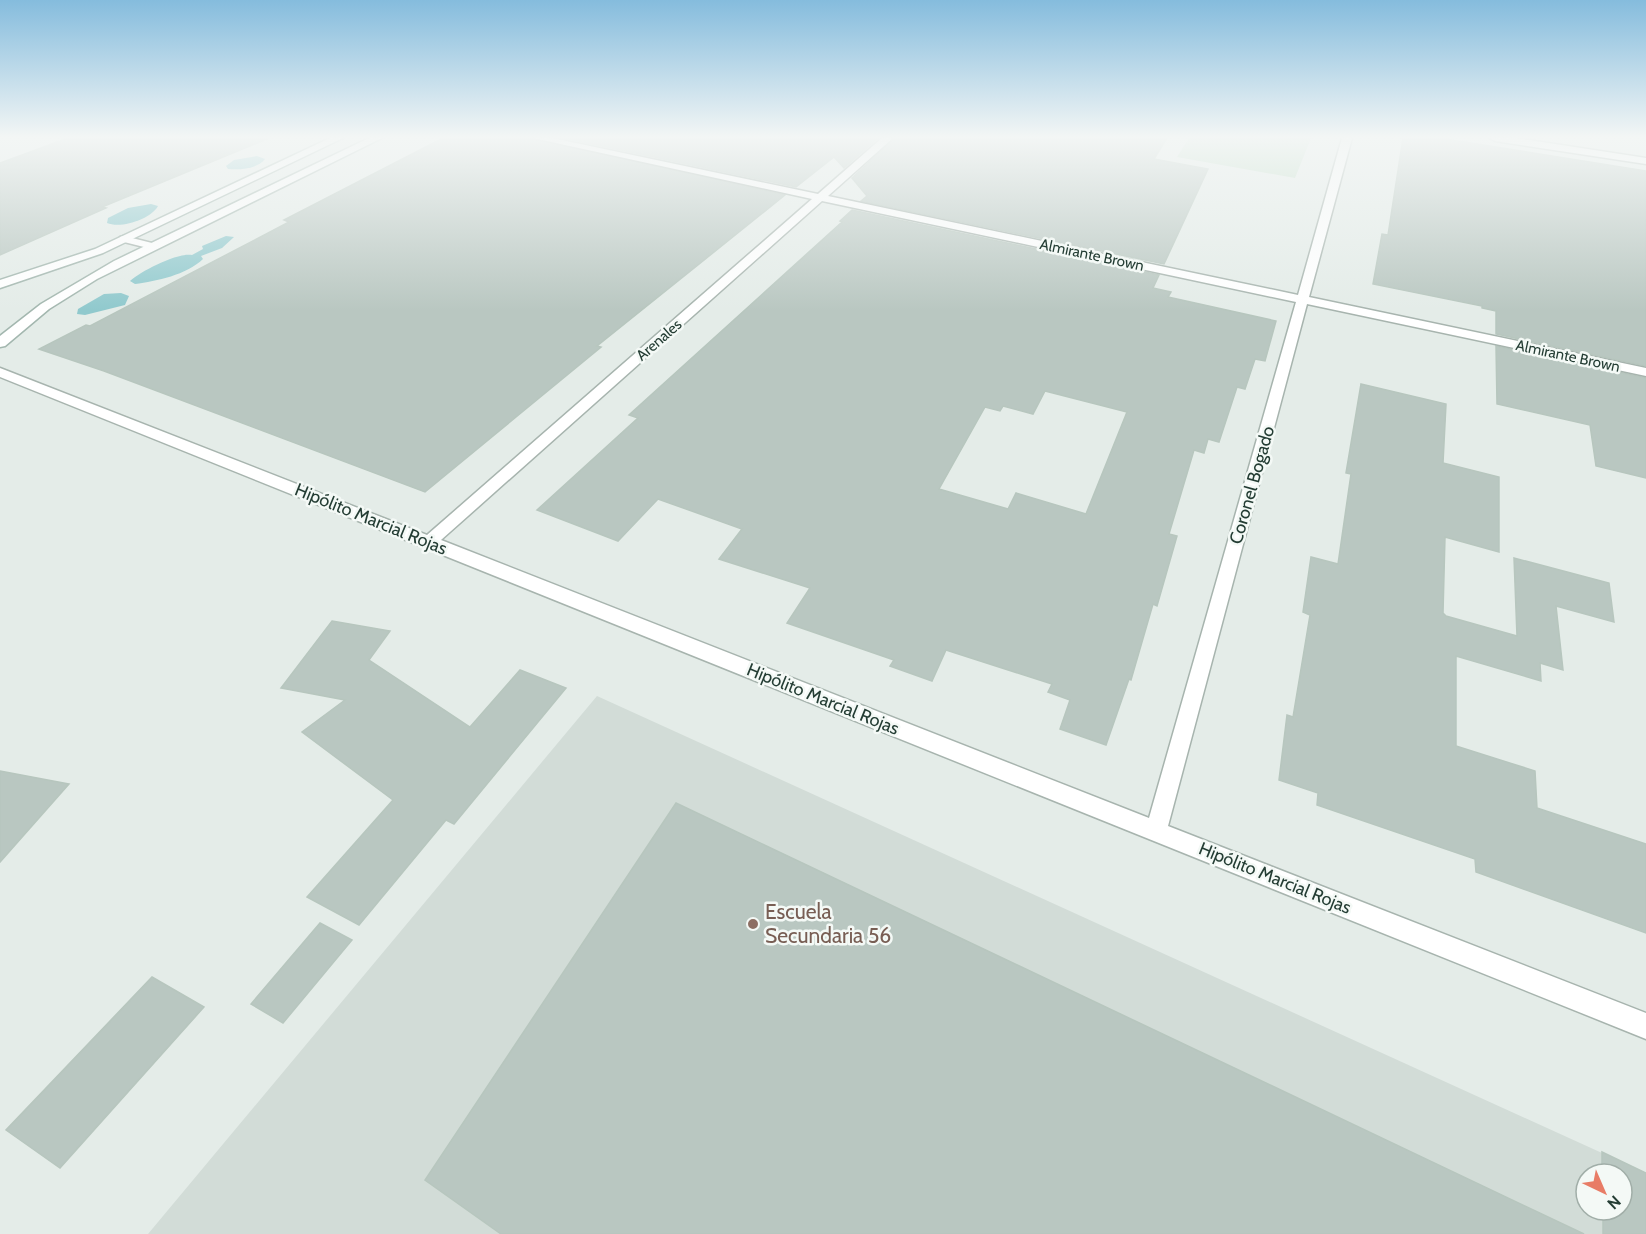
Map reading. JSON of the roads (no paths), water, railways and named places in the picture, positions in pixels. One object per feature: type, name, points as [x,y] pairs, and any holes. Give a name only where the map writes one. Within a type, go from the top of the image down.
[{"type":"street","points":[[0,284],[87,255],[216,196]]},
{"type":"street","points":[[0,343],[24,321],[60,294],[152,246],[257,196]]},
{"type":"street","name":"Almirante Brown","points":[[809,196],[1646,372]]},
{"type":"street","name":"Arenales","points":[[429,542],[823,196]]},
{"type":"street","name":"Coronel Bogado","points":[[1156,831],[1332,196]]},
{"type":"street","points":[[124,239],[152,246]]},
{"type":"street","name":"Hipólito Marcial Rojas","points":[[0,372],[1646,1026]]},
{"type":"water","points":[[151,204],[158,206],[142,219],[120,225],[107,223],[108,218],[128,208]]},
{"type":"water","points":[[226,236],[234,237],[222,248],[201,256],[203,259],[188,269],[153,281],[135,284],[130,281],[160,263],[178,256],[192,255],[203,249],[202,246]]},
{"type":"water","points":[[121,293],[129,296],[125,305],[85,315],[77,314],[78,309],[104,294]]},
{"type":"place","name":"Escuela Secundaria 56","points":[[753,924]]}]
